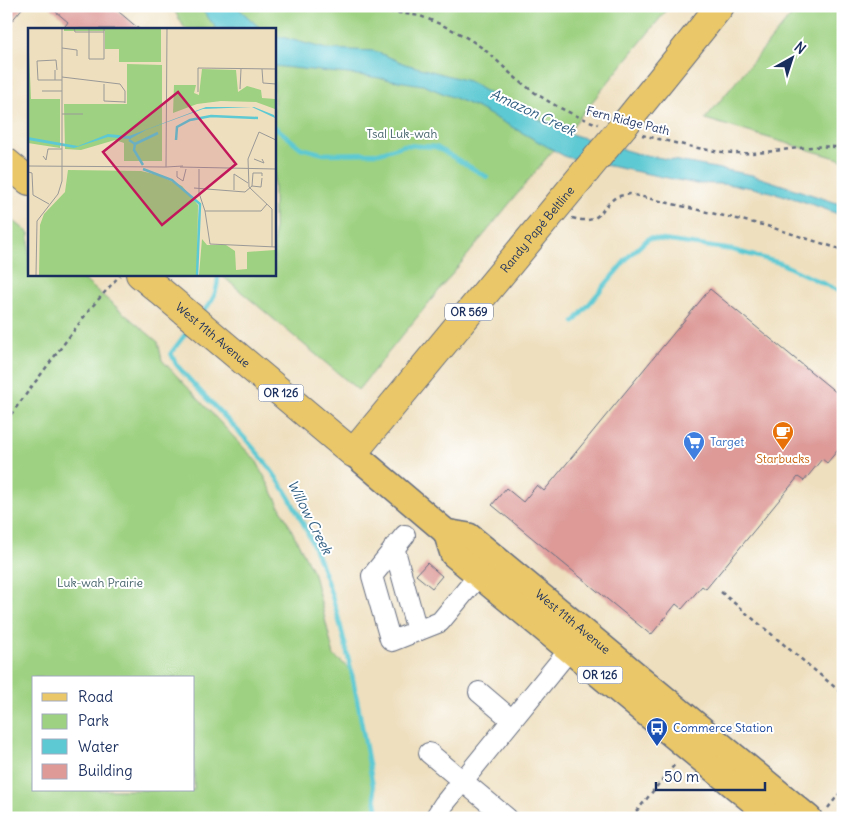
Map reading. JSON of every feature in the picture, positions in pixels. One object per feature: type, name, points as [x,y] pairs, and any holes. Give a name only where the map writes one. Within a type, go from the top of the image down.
[{"type":"highway","name":"Randy Papé Beltline","points":[[353,453],[622,128],[720,6]]},
{"type":"highway","points":[[6,162],[28,179]]},
{"type":"highway","name":"West 11th Avenue","points":[[141,275],[353,453]]},
{"type":"main road","name":"West 11th Avenue","points":[[353,453],[446,532],[469,536],[646,684],[818,813]]},
{"type":"main road","name":"West 11th Avenue","points":[[446,532],[452,554],[773,818]]},
{"type":"main road","points":[[576,655],[600,662],[633,688],[638,690],[646,684]]},
{"type":"lane","points":[[417,631],[399,541],[372,578],[390,640],[417,631],[442,621],[478,576]]},
{"type":"lane","points":[[435,818],[462,781],[512,720],[576,655]]},
{"type":"lane","points":[[479,692],[512,720]]},
{"type":"lane","points":[[429,753],[507,818]]},
{"type":"path","name":"Fern Ridge Path","points":[[350,6],[430,19],[474,42],[515,78],[570,114],[719,150],[750,154],[804,146],[843,148]]},
{"type":"path","points":[[394,6],[394,13]]},
{"type":"path","points":[[551,213],[583,221],[600,215],[616,197],[630,194],[766,226],[843,250]]},
{"type":"path","points":[[6,421],[90,309],[120,275]]},
{"type":"path","points":[[721,592],[843,694]]},
{"type":"path","points":[[631,818],[688,748]]},
{"type":"path","points":[[818,813],[843,789]]},
{"type":"green space","name":"Tsal Luk-wah","points":[[172,6],[670,6],[358,390],[221,275],[275,275],[275,28],[184,28]]},
{"type":"green space","points":[[799,6],[843,6],[843,160],[705,119]]},
{"type":"green space","name":"Luk-wah Prairie","points":[[6,215],[28,232],[28,275],[78,275],[158,342],[162,360],[257,462],[314,574],[334,656],[353,671],[378,818],[6,818]]},
{"type":"water","points":[[199,6],[236,6],[260,28],[216,28]]},
{"type":"water","points":[[275,35],[326,49],[375,51],[405,64],[468,81],[518,110],[571,134],[635,153],[752,175],[843,205],[843,216],[772,192],[734,185],[697,184],[566,157],[476,107],[423,85],[367,76],[275,66]]},
{"type":"building","points":[[6,6],[24,6],[6,28]]},
{"type":"building","points":[[49,6],[112,6],[138,28],[64,28],[68,22]]},
{"type":"building","name":"Target","points":[[710,289],[843,398],[843,444],[827,463],[822,459],[804,481],[798,477],[706,589],[702,586],[682,609],[676,604],[651,635],[492,505],[506,488],[523,502],[537,485],[544,491]]},
{"type":"building","points":[[427,563],[442,576],[432,588],[416,575]]},
{"type":"waterway","points":[[275,127],[301,148],[324,154],[379,153],[405,145],[436,147],[487,177]]},
{"type":"waterway","points":[[574,322],[630,255],[649,238],[733,250],[780,263],[843,293]]},
{"type":"waterway","name":"Willow Creek","points":[[201,314],[214,296],[218,275]]},
{"type":"waterway","name":"Willow Creek","points":[[190,328],[171,353],[176,364],[265,462],[299,515],[318,555],[344,641],[379,818]]},
{"type":"place","name":"Starbucks","points":[[783,451]]},
{"type":"place","name":"Target","points":[[694,461]]},
{"type":"place","name":"Commerce Station","points":[[657,747]]},
{"type":"water label","name":"Amazon Creek","points":[[533,112]]}]
